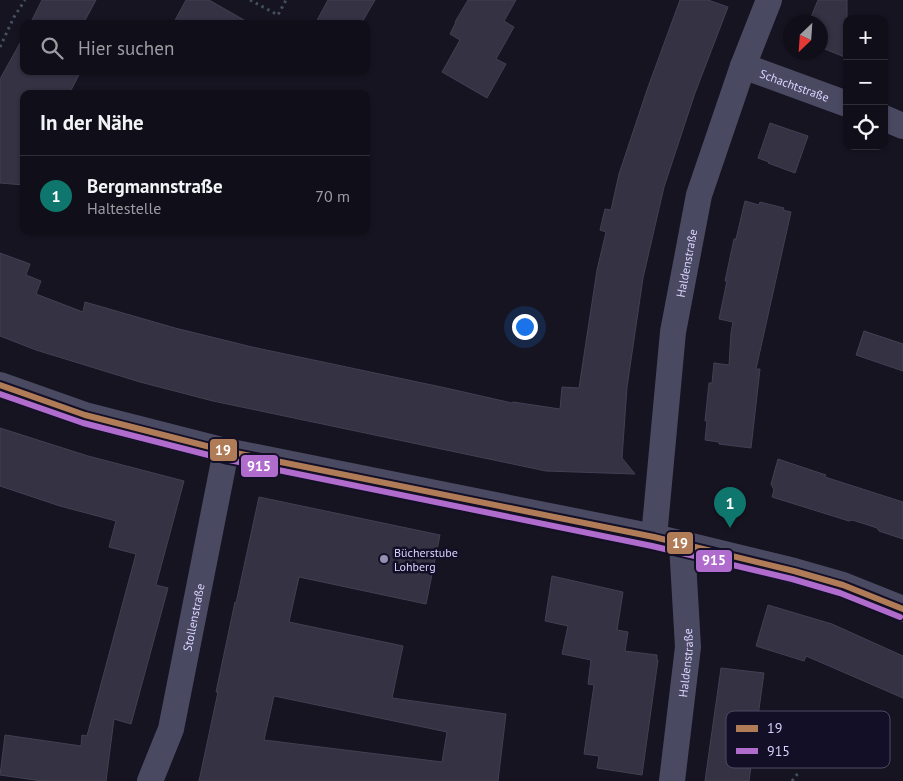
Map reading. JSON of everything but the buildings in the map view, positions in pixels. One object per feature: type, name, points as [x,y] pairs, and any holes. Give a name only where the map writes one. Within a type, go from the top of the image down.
[{"type":"street","name":"Haldenstraße","points":[[654,537],[673,332],[699,195],[743,66],[769,0]]},
{"type":"street","name":"Schachtstraße","points":[[743,66],[843,103]]},
{"type":"street","points":[[888,120],[903,126]]},
{"type":"street","points":[[0,385],[85,415],[226,451],[654,537],[794,571],[843,584],[903,609]]},
{"type":"street","name":"Stollenstraße","points":[[150,781],[171,729],[226,451]]},
{"type":"street","name":"Haldenstraße","points":[[672,781],[688,647],[682,544]]},
{"type":"path","points":[[0,47],[14,17],[25,0]]},
{"type":"path","points":[[250,0],[278,15],[286,0]]},
{"type":"path","points":[[792,781],[799,772]]},
{"type":"transit line","name":"19","points":[[0,385],[85,415],[226,451],[654,537],[794,571],[843,585],[903,609]]},
{"type":"transit line","name":"915","points":[[0,394],[83,423],[224,459],[652,546],[792,579],[840,593],[900,617]]},
{"type":"place","name":"Bergmannstraße","points":[[730,528]]},
{"type":"place","name":"Bücherstube Lohberg","points":[[384,559]]}]
